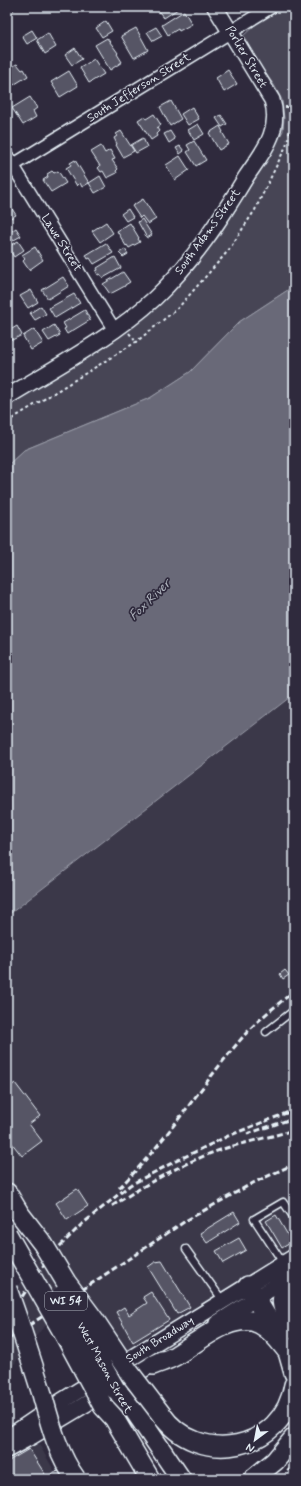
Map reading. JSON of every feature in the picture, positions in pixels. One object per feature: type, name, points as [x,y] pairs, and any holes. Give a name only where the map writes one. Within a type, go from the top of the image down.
[{"type":"main road","name":"West Mason Street","points":[[7,1192],[19,1212],[36,1249],[167,1479]]},
{"type":"main road","points":[[19,1212],[43,1244],[66,1282],[129,1372],[166,1421],[179,1433],[194,1441],[212,1446],[229,1446],[245,1443],[260,1436],[276,1423],[288,1405],[294,1385]]},
{"type":"main road","name":"West Mason Street","points":[[7,1234],[104,1406],[114,1418],[150,1479]]},
{"type":"main road","points":[[291,1268],[281,1301],[286,1316],[294,1329]]},
{"type":"main road","points":[[7,1289],[52,1427],[62,1453],[76,1479]]},
{"type":"main road","points":[[256,1290],[291,1346],[294,1373]]},
{"type":"main road","points":[[153,1365],[175,1356],[226,1324],[240,1320],[252,1321],[264,1326],[291,1346]]},
{"type":"main road","points":[[115,1389],[132,1407],[181,1479]]},
{"type":"main road","points":[[104,1406],[108,1424],[134,1479]]},
{"type":"main road","points":[[253,1479],[274,1462],[294,1438]]},
{"type":"street","name":"Porlier Street","points":[[215,7],[272,100],[275,109]]},
{"type":"street","name":"South Jefferson Street","points":[[9,163],[271,7]]},
{"type":"street","name":"South Adams Street","points":[[7,397],[115,330],[160,294],[186,265],[228,206],[269,140],[275,123],[275,109]]},
{"type":"street","name":"Lawe Street","points":[[9,163],[115,330]]},
{"type":"street","name":"South Broadway","points":[[7,1450],[153,1365],[256,1290],[291,1268]]},
{"type":"street","name":"South Broadway","points":[[7,1438],[60,1402],[223,1301],[256,1290]]},
{"type":"lane","points":[[266,1032],[294,1010]]},
{"type":"lane","points":[[291,1268],[254,1219],[283,1202],[294,1218]]},
{"type":"lane","points":[[186,1248],[223,1301]]},
{"type":"shaded area","points":[[283,7],[294,7],[294,286],[239,322],[190,372],[150,398],[24,450],[7,466],[7,406],[122,334],[149,314],[193,270],[219,236],[268,158],[283,131],[284,118],[282,100],[274,85],[243,43],[243,36],[256,24]]},
{"type":"shaded area","points":[[294,694],[294,1290],[284,1269],[137,1360],[95,1321],[79,1299],[42,1329],[7,1374],[7,1304],[43,1244],[7,1193],[7,916]]},
{"type":"shaded area","points":[[29,1427],[59,1479],[7,1479],[7,1441]]},
{"type":"water","name":"Fox River","points":[[294,286],[294,694],[7,916],[7,466],[24,450],[150,398],[190,372],[239,322]]},
{"type":"building","points":[[7,7],[17,7],[7,15]]},
{"type":"building","points":[[78,7],[89,7],[81,12]]},
{"type":"building","points":[[155,7],[181,7],[164,18]]},
{"type":"building","points":[[184,11],[192,24],[179,31],[178,29],[168,35],[162,25]]},
{"type":"building","points":[[106,21],[112,31],[102,37],[96,28]]},
{"type":"building","points":[[156,27],[162,36],[153,41],[147,32]]},
{"type":"building","points":[[136,28],[148,50],[134,58],[121,36]]},
{"type":"building","points":[[32,30],[37,38],[27,44],[22,36]]},
{"type":"building","points":[[48,33],[56,47],[45,54],[37,40]]},
{"type":"building","points":[[107,38],[118,53],[117,54],[122,62],[110,70],[95,45]]},
{"type":"building","points":[[75,48],[82,59],[72,65],[65,55]]},
{"type":"building","points":[[94,59],[104,74],[89,83],[80,68]]},
{"type":"building","points":[[17,64],[22,70],[24,69],[28,76],[7,89],[7,69]]},
{"type":"building","points":[[228,70],[237,84],[224,92],[216,78]]},
{"type":"building","points":[[69,71],[78,86],[60,97],[51,82]]},
{"type":"building","points":[[30,97],[37,108],[33,111],[36,117],[23,125],[12,108]]},
{"type":"building","points":[[171,101],[181,119],[170,126],[160,107]]},
{"type":"building","points":[[192,107],[199,119],[188,125],[181,114]]},
{"type":"building","points":[[154,114],[161,125],[157,128],[159,131],[156,134],[157,136],[151,140],[138,120],[144,116],[146,119]]},
{"type":"building","points":[[221,115],[227,124],[222,127],[216,118]]},
{"type":"building","points":[[198,124],[204,134],[194,140],[188,130]]},
{"type":"building","points":[[220,126],[229,144],[219,150],[209,133]]},
{"type":"building","points":[[121,131],[134,151],[123,157],[114,138],[117,136],[116,134]]},
{"type":"building","points":[[170,131],[175,139],[169,143],[164,134]]},
{"type":"building","points":[[143,138],[147,147],[136,153],[131,145]]},
{"type":"building","points":[[194,141],[206,160],[196,166],[187,152],[190,150],[187,145]]},
{"type":"building","points":[[101,146],[105,153],[110,150],[115,159],[112,160],[118,169],[116,171],[117,173],[107,178],[103,171],[101,172],[98,168],[100,166],[91,152]]},
{"type":"building","points":[[180,146],[184,151],[180,154],[176,148]]},
{"type":"building","points":[[180,156],[189,170],[175,180],[166,165]]},
{"type":"building","points":[[75,160],[89,183],[82,187],[80,183],[77,186],[66,168]]},
{"type":"building","points":[[52,171],[54,173],[58,171],[66,183],[51,192],[43,180],[48,177],[47,174]]},
{"type":"building","points":[[100,176],[106,187],[95,193],[89,183]]},
{"type":"building","points":[[143,199],[156,219],[148,224],[142,216],[140,218],[132,206]]},
{"type":"building","points":[[9,204],[16,215],[7,220],[7,205]]},
{"type":"building","points":[[128,209],[133,217],[126,221],[121,214]]},
{"type":"building","points":[[142,219],[152,235],[147,238],[138,222]]},
{"type":"building","points":[[106,222],[113,233],[100,242],[92,231]]},
{"type":"building","points":[[130,223],[140,242],[129,248],[127,245],[126,246],[117,231]]},
{"type":"building","points":[[16,228],[21,236],[12,241],[7,234]]},
{"type":"building","points":[[18,241],[24,250],[14,257],[8,247]]},
{"type":"building","points":[[106,243],[113,253],[94,264],[86,255]]},
{"type":"building","points":[[35,247],[43,260],[29,270],[23,261],[25,259],[22,255]]},
{"type":"building","points":[[125,249],[128,254],[123,257],[119,253]]},
{"type":"building","points":[[115,257],[121,268],[103,278],[100,274],[98,275],[96,271],[98,270],[97,268]]},
{"type":"building","points":[[123,272],[130,282],[110,294],[103,284]]},
{"type":"building","points":[[63,277],[69,286],[48,299],[42,290]]},
{"type":"building","points":[[31,290],[38,302],[28,308],[20,296]]},
{"type":"building","points":[[74,294],[80,303],[55,318],[49,308]]},
{"type":"building","points":[[41,306],[46,314],[35,320],[30,313]]},
{"type":"building","points":[[85,310],[90,320],[67,334],[63,323]]},
{"type":"building","points":[[54,325],[60,335],[49,341],[43,332]]},
{"type":"building","points":[[17,326],[22,335],[12,340],[7,332]]},
{"type":"building","points":[[34,329],[43,343],[31,350],[23,336]]},
{"type":"building","points":[[285,970],[289,975],[283,979],[280,974]]},
{"type":"building","points":[[15,1083],[40,1116],[29,1124],[42,1141],[22,1156],[7,1137],[7,1089]]},
{"type":"building","points":[[77,1189],[88,1206],[67,1220],[56,1203]]},
{"type":"building","points":[[234,1212],[240,1222],[207,1243],[200,1233]]},
{"type":"building","points":[[276,1215],[292,1242],[282,1248],[266,1221]]},
{"type":"building","points":[[239,1238],[246,1250],[223,1263],[216,1251]]},
{"type":"building","points":[[162,1261],[190,1307],[177,1314],[148,1267],[155,1262]]},
{"type":"building","points":[[151,1292],[169,1320],[133,1342],[116,1312],[124,1307],[129,1315],[147,1303],[143,1297]]},
{"type":"building","points":[[29,1449],[48,1479],[7,1479],[7,1462]]},
{"type":"railway","points":[[119,1188],[136,1171],[167,1134],[248,1031],[294,991]]},
{"type":"railway","points":[[7,1319],[40,1270],[58,1248],[81,1225],[130,1185],[228,1136],[294,1110]]},
{"type":"railway","points":[[247,1134],[294,1118]]},
{"type":"railway","points":[[112,1206],[152,1182],[208,1154],[294,1130]]},
{"type":"railway","points":[[7,1340],[187,1220],[253,1183],[294,1164]]}]
